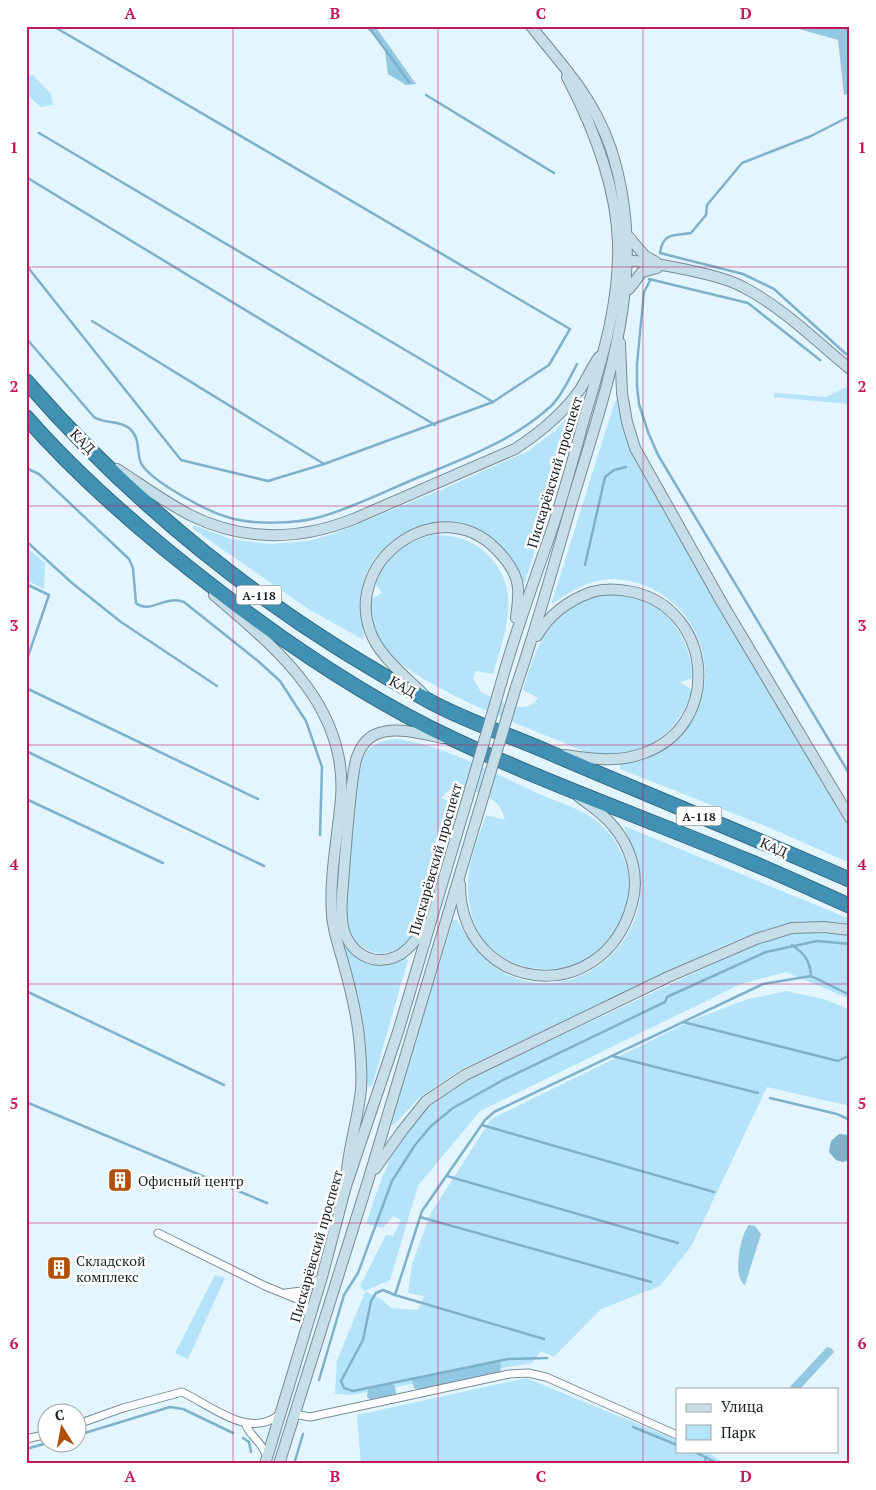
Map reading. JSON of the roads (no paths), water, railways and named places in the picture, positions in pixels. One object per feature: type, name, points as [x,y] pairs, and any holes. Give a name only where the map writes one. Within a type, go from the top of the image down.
[{"type":"highway","name":"КАД","points":[[26,381],[55,414],[152,508],[246,586],[347,655],[433,703],[850,880]]},
{"type":"highway","name":"КАД","points":[[26,417],[79,473],[172,556],[306,656],[369,696],[455,740],[569,790],[748,861],[850,906]]},
{"type":"main road","points":[[531,26],[560,64]]},
{"type":"main road","name":"Пискарёвский проспект","points":[[279,1464],[368,1181],[528,652],[609,381],[619,334],[626,295],[629,261],[628,236],[621,183],[605,134],[587,96],[560,64]]},
{"type":"main road","name":"Пискарёвский проспект","points":[[266,1461],[322,1277],[346,1186],[398,1032],[516,631],[552,531],[605,348],[613,306],[618,260],[616,222],[607,176],[582,106],[560,64]]},
{"type":"main road","points":[[628,236],[645,256],[665,267]]},
{"type":"main road","points":[[618,260],[665,267],[742,286],[764,299],[850,369]]},
{"type":"main road","points":[[626,295],[634,279],[642,272],[665,267]]},
{"type":"main road","points":[[619,334],[622,393],[627,422],[635,448],[727,611],[850,818]]},
{"type":"main road","points":[[103,461],[185,512],[222,529],[271,535],[306,534],[330,528],[356,518],[487,462],[523,444],[539,434],[555,418],[580,388],[605,348]]},
{"type":"main road","points":[[433,703],[382,654],[368,626],[367,601],[374,572],[397,544],[412,534],[433,528],[455,527],[472,531],[488,541],[510,564],[515,577],[518,587],[516,631]]},
{"type":"main road","points":[[172,556],[285,658],[314,695],[334,735],[341,774],[342,796],[335,848],[332,915],[357,1022],[361,1088],[346,1165],[346,1186]]},
{"type":"main road","points":[[528,652],[544,623],[562,607],[586,594],[613,589],[640,594],[661,603],[669,610],[687,633],[698,664],[699,684],[696,700],[690,715],[678,731],[653,750],[631,757],[606,759],[589,759],[549,752]]},
{"type":"main road","points":[[434,911],[416,941],[406,951],[394,958],[369,959],[358,952],[348,939],[341,912],[353,777],[358,751],[364,742],[378,733],[405,730],[455,740]]},
{"type":"main road","points":[[465,858],[460,884],[460,903],[466,925],[490,956],[510,968],[540,976],[570,973],[588,966],[604,953],[622,931],[630,915],[634,900],[635,876],[633,862],[624,840],[612,824],[569,790]]},
{"type":"main road","points":[[368,1181],[402,1130],[426,1101],[465,1075],[668,978],[756,939],[792,928],[824,927],[850,930]]},
{"type":"street","points":[[158,1233],[265,1286],[285,1293],[305,1306],[310,1316]]},
{"type":"street","points":[[285,1293],[301,1291],[322,1277]]},
{"type":"street","points":[[294,1414],[310,1417],[510,1374],[528,1373],[546,1377],[676,1435]]},
{"type":"street","points":[[88,1420],[123,1408],[182,1392],[245,1423],[264,1424],[280,1415]]},
{"type":"street","points":[[245,1423],[247,1430],[264,1446],[266,1461]]},
{"type":"waterway","points":[[26,265],[181,460],[268,481],[324,464],[493,402],[549,365],[570,329],[53,26]]},
{"type":"waterway","points":[[368,26],[409,82]]},
{"type":"waterway","points":[[426,95],[554,173]]},
{"type":"waterway","points":[[846,354],[774,289],[743,274],[660,253],[661,246],[666,238],[691,233],[706,215],[707,205],[742,163],[811,136],[850,116]]},
{"type":"waterway","points":[[39,133],[493,402]]},
{"type":"waterway","points":[[26,177],[435,425]]},
{"type":"waterway","points":[[649,279],[748,303],[820,360]]},
{"type":"waterway","points":[[651,279],[644,292],[637,364],[639,404],[648,432],[658,455],[850,775]]},
{"type":"waterway","points":[[92,321],[324,464]]},
{"type":"waterway","points":[[26,338],[94,417],[102,421],[125,426],[133,432],[137,440],[141,463],[155,478],[193,502],[218,514],[237,520],[273,523],[299,521],[332,513],[367,500],[503,440],[536,419],[555,402],[577,364]]},
{"type":"waterway","points":[[585,565],[605,477],[614,470],[626,467]]},
{"type":"waterway","points":[[26,468],[39,474],[129,559],[133,568],[136,603],[147,607],[171,600],[184,602],[280,681],[306,721],[322,767],[320,835]]},
{"type":"waterway","points":[[26,541],[72,583],[121,622],[217,686]]},
{"type":"waterway","points":[[26,584],[49,595],[26,662]]},
{"type":"waterway","points":[[26,688],[258,799]]},
{"type":"waterway","points":[[26,751],[264,866]]},
{"type":"waterway","points":[[26,799],[163,863]]},
{"type":"waterway","points":[[319,1380],[344,1295],[358,1273],[392,1181],[415,1145],[431,1126],[453,1108],[503,1080],[665,1002],[667,997],[766,952],[817,941],[850,944]]},
{"type":"waterway","points":[[792,945],[806,958],[811,976]]},
{"type":"waterway","points":[[547,1358],[508,1359],[353,1391],[344,1388],[341,1381],[363,1340],[371,1301],[376,1293],[383,1290],[395,1295],[422,1211],[485,1120],[494,1112],[763,984],[811,976],[850,995]]},
{"type":"waterway","points":[[26,991],[224,1085]]},
{"type":"waterway","points":[[683,1022],[838,1061],[850,1055]]},
{"type":"waterway","points":[[612,1056],[758,1093]]},
{"type":"waterway","points":[[770,1098],[837,1114],[850,1120]]},
{"type":"waterway","points":[[26,1102],[267,1203]]},
{"type":"waterway","points":[[482,1125],[714,1192]]},
{"type":"waterway","points":[[447,1176],[678,1243]]},
{"type":"waterway","points":[[420,1217],[651,1282]]},
{"type":"waterway","points":[[395,1295],[544,1339]]},
{"type":"waterway","points":[[88,1432],[170,1407],[183,1409],[233,1433]]},
{"type":"waterway","points":[[633,1427],[676,1445]]},
{"type":"waterway","points":[[294,1464],[303,1434]]},
{"type":"waterway","points":[[243,1438],[249,1442],[251,1452]]},
{"type":"waterway","points":[[26,1449],[38,1446]]},
{"type":"waterway","points":[[695,1452],[719,1464]]},
{"type":"waterway","points":[[704,1464],[706,1457]]},
{"type":"place","name":"Офисный центр","points":[[120,1180]]},
{"type":"place","name":"Складской комплекс","points":[[59,1268]]}]
